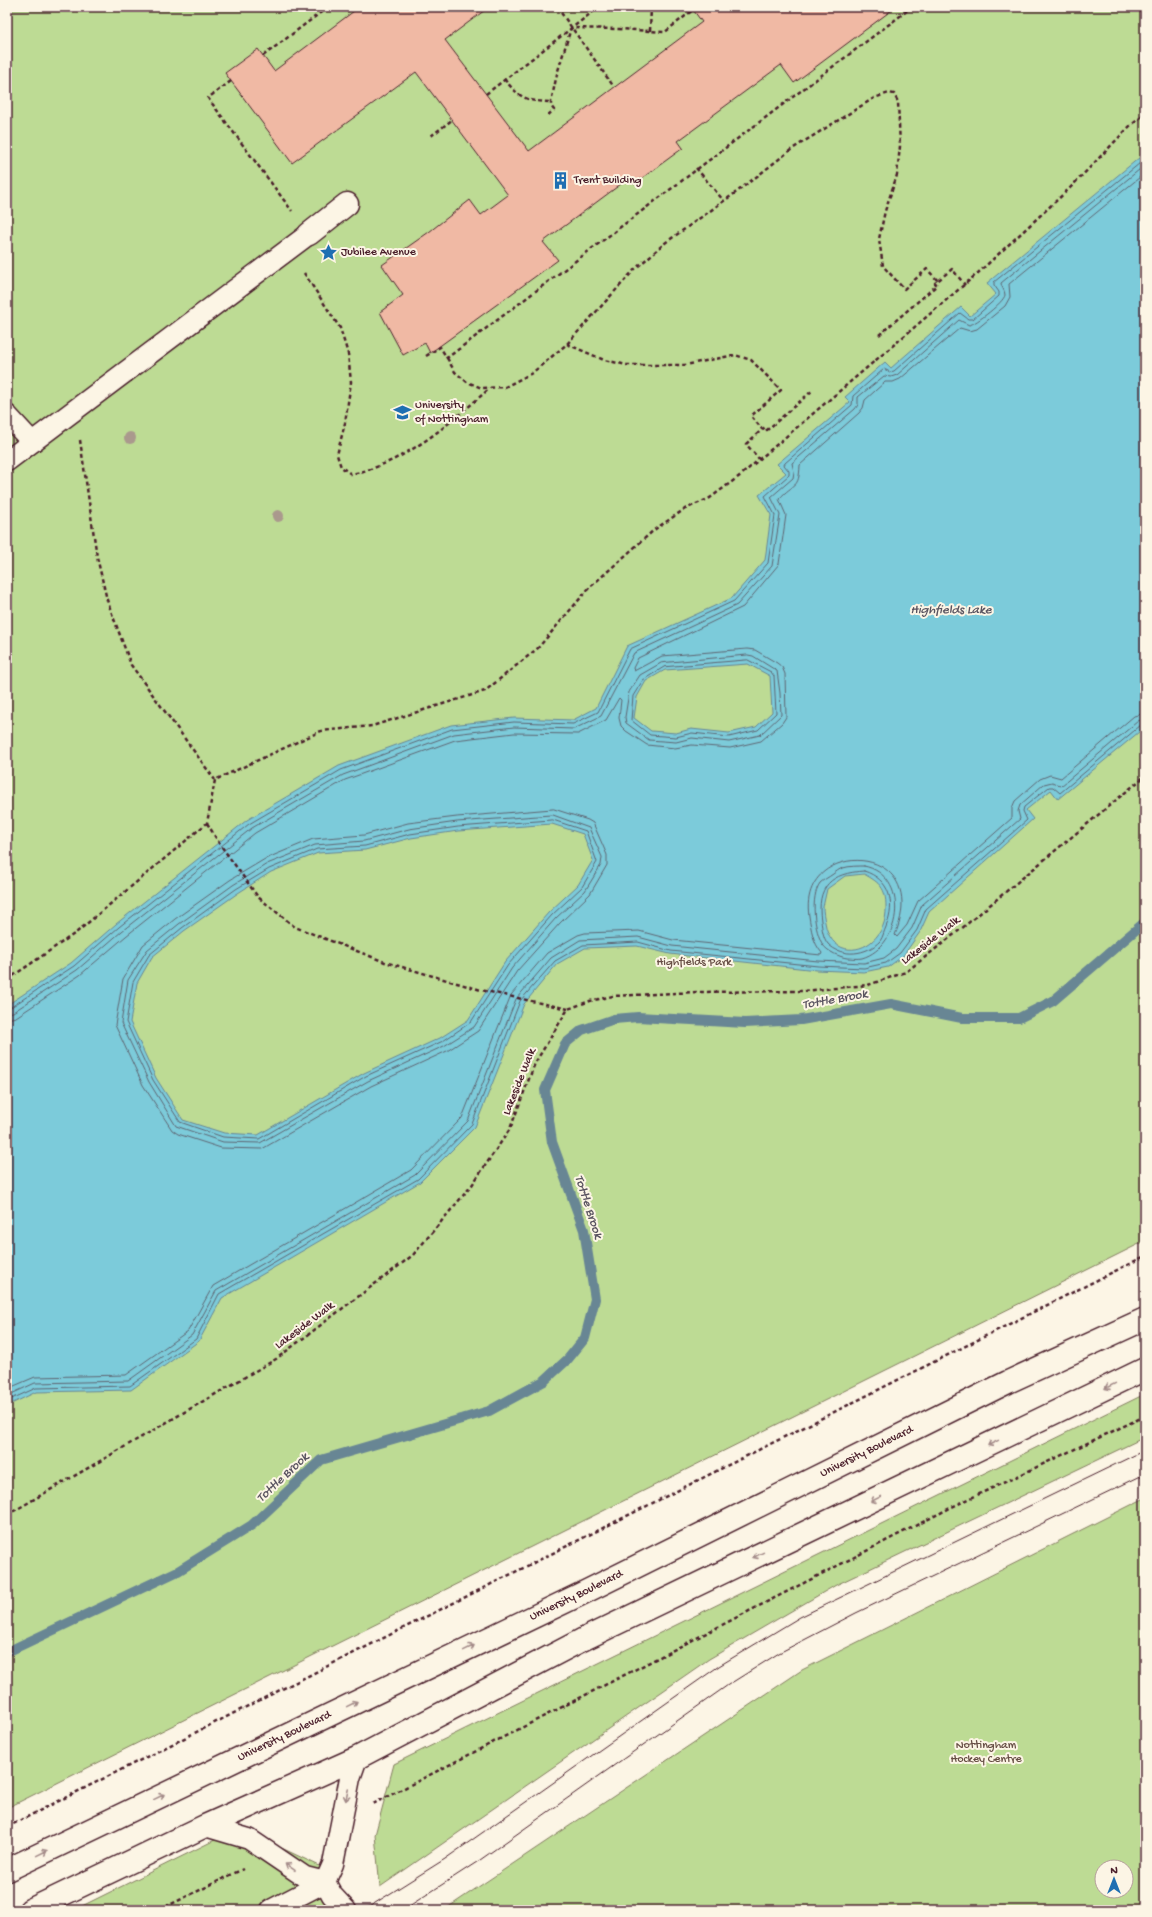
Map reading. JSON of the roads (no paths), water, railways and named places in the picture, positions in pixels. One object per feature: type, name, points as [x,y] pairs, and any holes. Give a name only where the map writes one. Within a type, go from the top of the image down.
[{"type":"main road","points":[[310,234],[347,204]]},
{"type":"main road","name":"University Boulevard","points":[[7,1870],[580,1595],[1008,1382],[1145,1319]]},
{"type":"main road","points":[[30,1910],[206,1826],[358,1758],[582,1640],[1145,1369]]},
{"type":"lane","points":[[7,461],[288,252],[310,234]]},
{"type":"lane","points":[[7,415],[32,442]]},
{"type":"lane","points":[[271,1910],[325,1882],[333,1864],[350,1778],[358,1758]]},
{"type":"lane","points":[[206,1826],[249,1839],[305,1877],[325,1882],[332,1895],[346,1910]]},
{"type":"water","name":"Highfields Lake","points":[[1145,153],[1145,727],[1058,799],[1051,790],[1026,810],[1033,819],[929,912],[920,932],[903,956],[888,967],[864,972],[817,970],[670,954],[637,946],[585,948],[557,964],[524,1004],[475,1127],[420,1182],[222,1298],[199,1341],[131,1390],[36,1392],[7,1406],[7,1005],[71,963],[116,924],[247,820],[339,766],[451,725],[514,718],[573,720],[596,708],[627,646],[732,598],[765,560],[771,515],[759,495],[786,473],[777,464],[850,402],[845,397],[885,362],[891,368],[961,307],[970,316],[996,294],[987,283]],"holes":[[[748,664],[770,676],[772,712],[756,727],[729,733],[691,729],[676,733],[651,731],[634,718],[637,697],[646,681],[665,670]],[[552,824],[583,834],[593,860],[578,885],[549,912],[505,962],[468,1020],[440,1038],[364,1073],[258,1135],[224,1133],[183,1120],[156,1078],[130,1022],[137,983],[152,957],[184,931],[271,872],[318,853],[365,850],[411,838],[458,831]],[[864,874],[878,883],[885,895],[886,900],[884,922],[878,934],[869,943],[859,948],[848,949],[838,945],[830,936],[824,918],[823,907],[827,889],[845,876]]]},
{"type":"waterway","name":"Tottle Brook","points":[[7,1652],[178,1571],[252,1525],[321,1460],[489,1411],[544,1381],[568,1359],[585,1338],[595,1299],[584,1230],[552,1142],[545,1090],[565,1044],[582,1030],[614,1019],[638,1017],[745,1023],[801,1020],[891,1004],[962,1018],[1019,1018],[1053,1001],[1145,922]]},
{"type":"tram line","points":[[364,1910],[445,1859],[719,1666],[800,1617],[1145,1450]]},
{"type":"tram line","points":[[403,1910],[480,1860],[728,1685],[779,1653],[856,1613],[1145,1474]]},
{"type":"place","name":"Trent Building","points":[[561,181]]},
{"type":"place","name":"Jubilee Avenue","points":[[328,253]]},
{"type":"place","name":"University of Nottingham","points":[[402,413]]},
{"type":"park label","name":"Highfields Park","points":[[694,963]]},
{"type":"park label","name":"Nottingham Hockey Centre","points":[[986,1753]]}]
